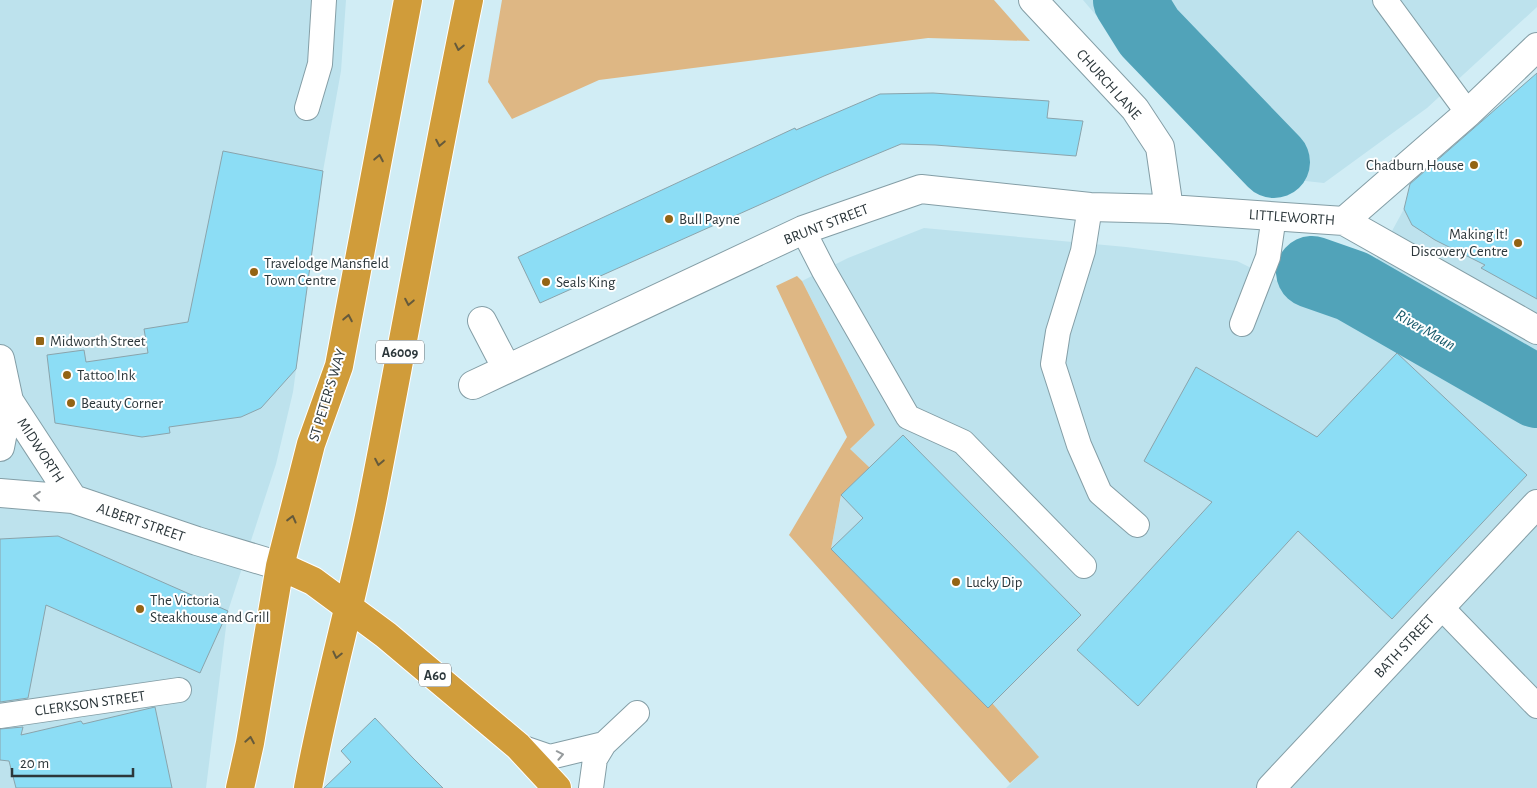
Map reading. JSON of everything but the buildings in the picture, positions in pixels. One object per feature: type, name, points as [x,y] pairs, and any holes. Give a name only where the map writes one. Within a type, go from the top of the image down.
[{"type":"highway","name":"ST PETER'S WAY","points":[[240,788],[250,742],[280,566],[311,444],[339,366],[408,0]]},
{"type":"highway","name":"A6009","points":[[308,788],[317,738],[374,492],[468,0]]},
{"type":"highway","points":[[280,566],[314,581],[348,608]]},
{"type":"highway","name":"A60","points":[[348,608],[418,661],[518,746],[557,788]]},
{"type":"street","name":"CHURCH LANE","points":[[1033,0],[1135,109],[1160,147],[1169,209]]},
{"type":"street","points":[[1344,221],[1468,113],[1537,47]]},
{"type":"street","name":"BRUNT STREET","points":[[473,385],[803,230],[921,189],[1090,207],[1169,209]]},
{"type":"street","name":"LITTLEWORTH","points":[[1169,209],[1344,221],[1537,330]]},
{"type":"street","points":[[482,321],[507,369]]},
{"type":"street","points":[[0,359],[9,401],[0,447]]},
{"type":"street","name":"MIDWORTH","points":[[9,401],[73,499]]},
{"type":"street","name":"ALBERT STREET","points":[[0,493],[73,499],[197,541],[280,566]]},
{"type":"street","name":"BATH STREET","points":[[1270,788],[1537,504]]},
{"type":"lane","points":[[306,108],[320,64],[324,0]]},
{"type":"lane","points":[[1385,0],[1468,113]]},
{"type":"lane","points":[[1090,207],[1084,251],[1058,332],[1053,364],[1078,445],[1100,493],[1137,525]]},
{"type":"lane","points":[[1242,324],[1268,257],[1274,216]]},
{"type":"lane","points":[[803,230],[824,271],[908,417],[963,442],[1084,566]]},
{"type":"lane","points":[[1441,607],[1537,706]]},
{"type":"lane","name":"CLERKSON STREET","points":[[0,716],[179,690]]},
{"type":"lane","points":[[591,788],[595,759],[604,744],[637,713]]},
{"type":"lane","points":[[518,746],[550,757],[604,744]]},
{"type":"shaded area","points":[[0,0],[346,0],[341,71],[323,171],[293,392],[276,464],[228,611],[206,788],[0,788]]},
{"type":"shaded area","points":[[502,0],[994,0],[1030,41],[928,38],[599,80],[512,119],[488,82]]},
{"type":"shaded area","points":[[1083,0],[1537,0],[1537,7],[1427,108],[1324,183],[1267,177],[1233,161],[1201,138]]},
{"type":"shaded area","points":[[1537,73],[1537,788],[1006,788],[1038,756],[987,708],[831,549],[850,449],[875,425],[802,281],[848,258],[924,228],[1126,247],[1237,261],[1346,315],[1404,209],[1411,180]]},
{"type":"shaded area","points":[[797,276],[802,281],[875,425],[850,449],[870,468],[841,495],[831,549],[987,707],[992,703],[1039,757],[1010,783],[789,535],[847,437],[776,286]]},
{"type":"waterway","name":"River Maun","points":[[1129,0],[1149,32],[1274,162]]},
{"type":"waterway","name":"River Maun","points":[[1312,272],[1352,286],[1537,392]]},
{"type":"place","name":"Chadburn House","points":[[1474,165]]},
{"type":"place","name":"Bull Payne","points":[[669,219]]},
{"type":"place","name":"Making It! Discovery Centre","points":[[1518,243]]},
{"type":"place","name":"Travelodge Mansfield Town Centre","points":[[254,272]]},
{"type":"place","name":"Seals King","points":[[546,282]]},
{"type":"place","name":"Midworth Street","points":[[40,341]]},
{"type":"place","name":"Tattoo Ink","points":[[67,375]]},
{"type":"place","name":"Beauty Corner","points":[[71,403]]},
{"type":"place","name":"Lucky Dip","points":[[956,582]]},
{"type":"place","name":"The Victoria Steakhouse and Grill","points":[[140,609]]}]
